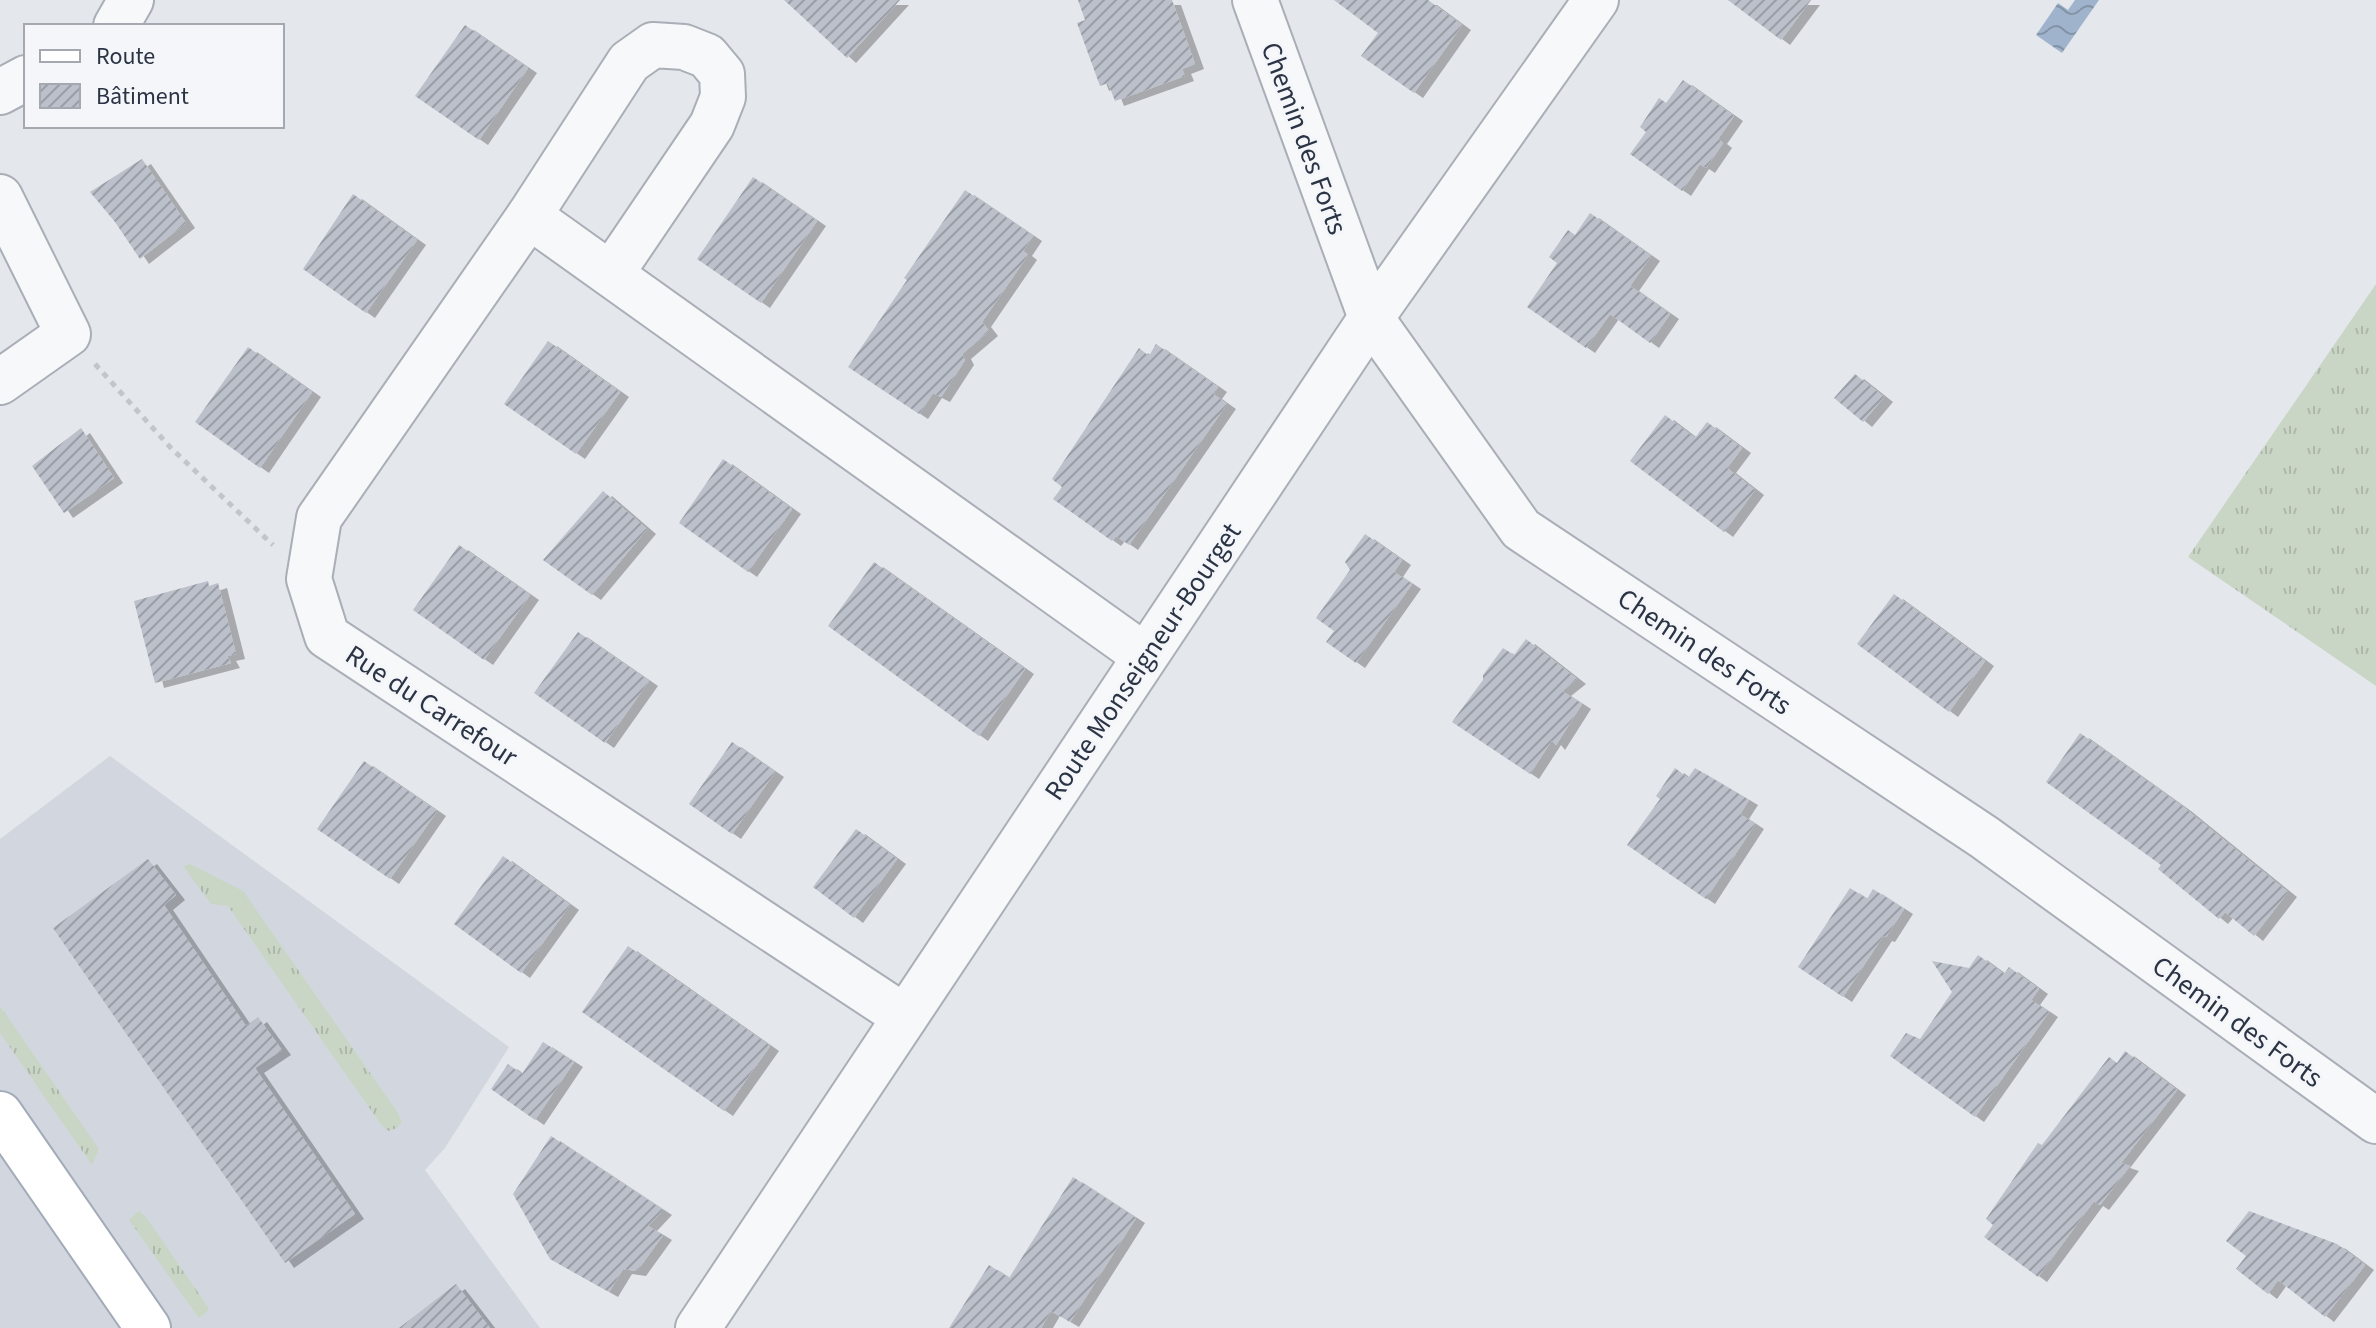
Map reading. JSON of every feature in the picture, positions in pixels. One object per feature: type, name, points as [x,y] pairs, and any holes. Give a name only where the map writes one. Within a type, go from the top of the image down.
[{"type":"main road","points":[[0,1114],[148,1328]]},
{"type":"street","points":[[117,24],[131,0]]},
{"type":"street","name":"Chemin des Forts","points":[[1255,0],[1371,318],[1521,529],[1984,837],[2376,1121]]},
{"type":"street","name":"Route Monseigneur-Bourget","points":[[698,1328],[1371,318],[1596,0]]},
{"type":"street","name":"Rue du Carrefour","points":[[611,274],[712,125],[723,97],[722,74],[707,56],[684,47],[653,45],[629,62],[529,216],[319,518],[309,579],[327,636],[905,1017]]},
{"type":"street","points":[[0,92],[24,79]]},
{"type":"street","points":[[0,197],[68,334],[0,382]]},
{"type":"street","points":[[529,216],[1145,656]]},
{"type":"path","points":[[68,334],[170,447],[309,579]]},
{"type":"shaded area","points":[[110,756],[509,1047],[445,1148],[425,1170],[540,1328],[0,1328],[0,839]]},
{"type":"green space","points":[[2376,284],[2376,686],[2188,557]]},
{"type":"green space","points":[[190,864],[243,891],[398,1113],[402,1122],[397,1128],[388,1131],[382,1126],[228,906],[211,904],[186,870],[184,866]]},
{"type":"green space","points":[[0,1006],[99,1149],[92,1165],[0,1033]]},
{"type":"green space","points":[[139,1211],[208,1307],[208,1311],[199,1318],[129,1220]]},
{"type":"water","points":[[2075,0],[2099,0],[2062,53],[2036,35],[2058,3],[2068,10]]},
{"type":"building","points":[[784,0],[900,0],[847,58]]},
{"type":"building","points":[[1078,0],[1172,0],[1195,64],[1182,69],[1185,76],[1115,101],[1108,83],[1100,86],[1077,23],[1085,20]]},
{"type":"building","points":[[1334,0],[1428,0],[1462,25],[1414,93],[1361,56],[1378,33]]},
{"type":"building","points":[[1728,0],[1811,0],[1781,40]]},
{"type":"building","points":[[465,25],[528,68],[479,140],[415,96]]},
{"type":"building","points":[[1683,80],[1734,116],[1718,139],[1723,143],[1706,168],[1700,164],[1682,191],[1630,154],[1646,132],[1640,127],[1659,98],[1666,103]]},
{"type":"building","points":[[142,159],[186,223],[140,259],[90,192]]},
{"type":"building","points":[[753,177],[817,221],[761,303],[697,259]]},
{"type":"building","points":[[965,190],[1033,236],[1023,251],[1028,255],[982,322],[989,331],[962,354],[965,360],[941,397],[933,393],[919,414],[848,367]]},
{"type":"building","points":[[353,194],[417,240],[366,313],[303,269]]},
{"type":"building","points":[[1590,213],[1651,256],[1630,286],[1670,314],[1650,343],[1610,314],[1586,348],[1527,307],[1557,263],[1549,257],[1568,230],[1575,235]]},
{"type":"building","points":[[548,341],[620,392],[576,454],[504,404]]},
{"type":"building","points":[[1156,344],[1218,387],[1213,394],[1227,404],[1129,545],[1116,536],[1112,541],[1053,499],[1062,487],[1052,479],[1139,348],[1149,356]]},
{"type":"building","points":[[248,347],[312,392],[260,468],[195,422]]},
{"type":"building","points":[[1855,374],[1884,397],[1863,422],[1834,398]]},
{"type":"building","points":[[1665,415],[1695,438],[1707,422],[1742,448],[1727,468],[1755,490],[1724,532],[1630,461]]},
{"type":"building","points":[[81,428],[114,478],[64,513],[32,466]]},
{"type":"building","points":[[723,459],[792,509],[748,572],[679,523]]},
{"type":"building","points":[[603,491],[647,529],[592,595],[543,560]]},
{"type":"building","points":[[1365,534],[1402,560],[1394,572],[1412,584],[1356,663],[1326,642],[1334,631],[1316,618],[1350,570],[1345,562]]},
{"type":"building","points":[[459,545],[530,595],[484,660],[413,610]]},
{"type":"building","points":[[874,562],[1025,669],[979,736],[828,626]]},
{"type":"building","points":[[208,581],[209,586],[218,583],[236,654],[227,656],[231,663],[155,683],[134,601]]},
{"type":"building","points":[[1894,594],[1985,661],[1949,712],[1857,644]]},
{"type":"building","points":[[578,632],[649,681],[605,743],[534,693]]},
{"type":"building","points":[[1526,639],[1577,679],[1562,691],[1582,704],[1556,745],[1552,740],[1530,774],[1452,722],[1503,648],[1514,655]]},
{"type":"building","points":[[2080,733],[2182,806],[2288,892],[2254,936],[2225,912],[2219,919],[2158,869],[2161,865],[2046,782]]},
{"type":"building","points":[[732,742],[775,772],[732,834],[689,804]]},
{"type":"building","points":[[364,761],[437,811],[390,879],[317,829]]},
{"type":"building","points":[[1675,768],[1688,778],[1695,768],[1749,800],[1740,814],[1755,824],[1706,899],[1627,845],[1660,799],[1656,796]]},
{"type":"building","points":[[856,829],[897,859],[854,918],[813,887]]},
{"type":"building","points":[[503,856],[570,905],[521,973],[454,924]]},
{"type":"building","points":[[148,859],[176,895],[164,905],[246,1026],[258,1017],[282,1050],[255,1068],[355,1214],[285,1263],[53,928]]},
{"type":"building","points":[[1850,888],[1867,899],[1873,889],[1904,909],[1843,997],[1798,967]]},
{"type":"building","points":[[628,946],[770,1046],[724,1111],[582,1012]]},
{"type":"building","points":[[1978,955],[2004,974],[2009,967],[2039,989],[2031,1000],[2049,1012],[1975,1117],[1890,1056],[1906,1033],[1920,1039],[1952,992],[1932,961],[1969,968]]},
{"type":"building","points":[[543,1042],[574,1062],[535,1120],[491,1089],[508,1064],[522,1074]]},
{"type":"building","points":[[2125,1051],[2177,1090],[2121,1163],[2130,1166],[2100,1205],[2094,1201],[2038,1277],[1984,1237],[1993,1225],[1986,1219],[2038,1143],[2042,1145],[2109,1057],[2117,1063]]},
{"type":"building","points":[[551,1136],[663,1210],[648,1226],[663,1235],[637,1271],[623,1269],[609,1292],[550,1259],[513,1194]]},
{"type":"building","points":[[1073,1177],[1136,1218],[1070,1322],[1051,1311],[1041,1328],[949,1328],[989,1265],[1009,1278]]},
{"type":"building","points":[[2249,1211],[2337,1244],[2365,1265],[2325,1317],[2278,1280],[2268,1294],[2236,1269],[2246,1256],[2226,1241]]},
{"type":"building","points":[[456,1284],[490,1328],[399,1328]]}]
